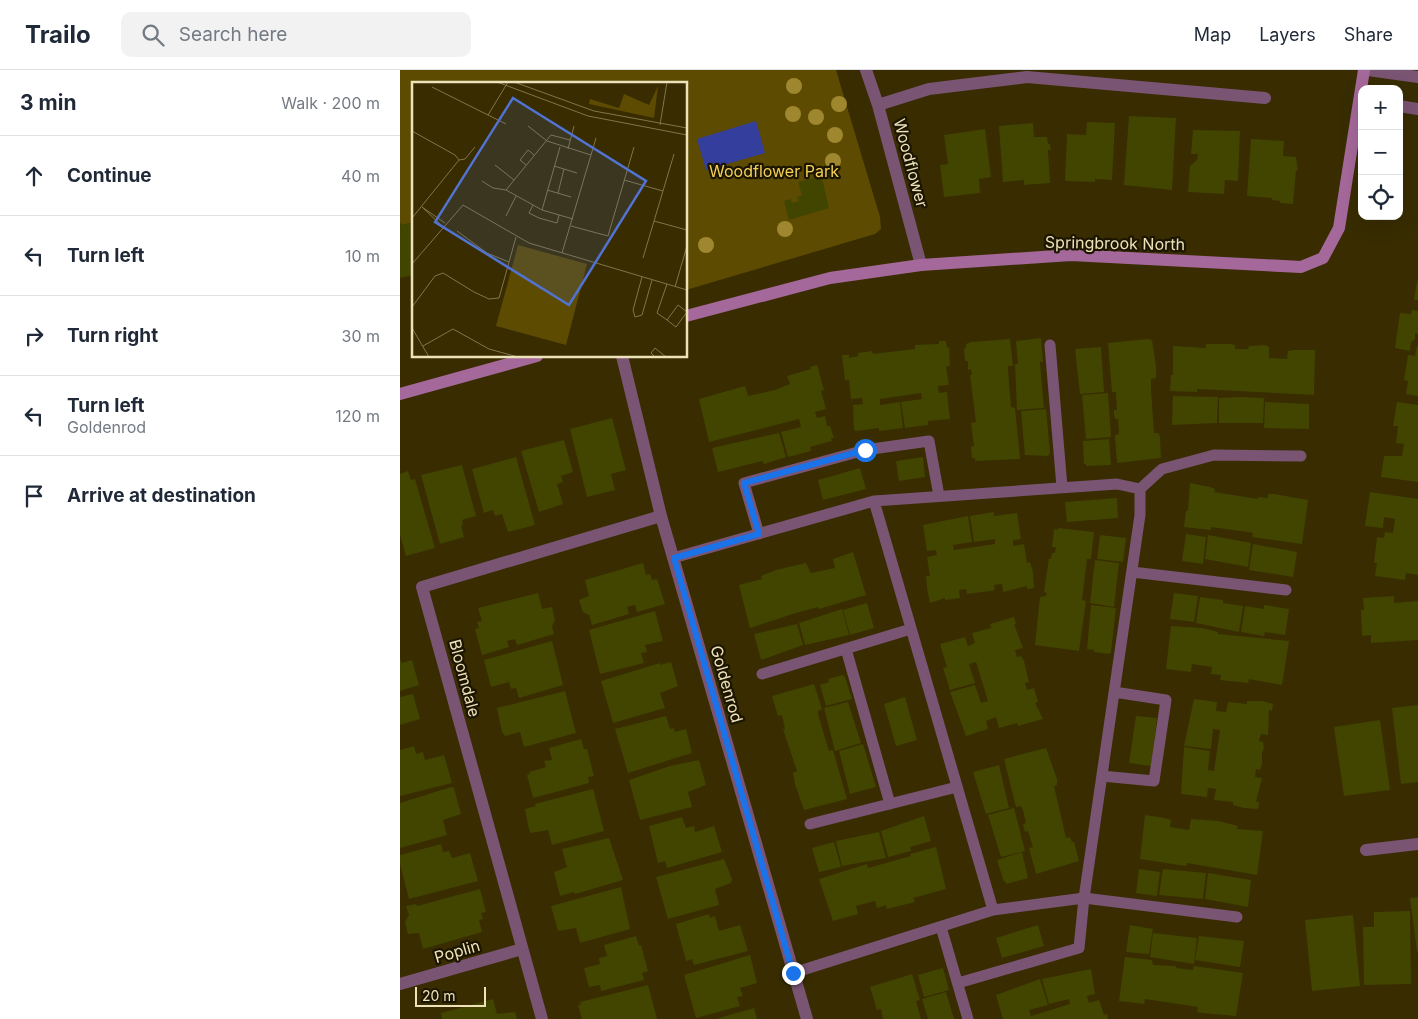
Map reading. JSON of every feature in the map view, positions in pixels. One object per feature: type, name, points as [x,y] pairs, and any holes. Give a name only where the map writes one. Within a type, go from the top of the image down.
[{"type":"street","name":"Woodflower","points":[[866,70],[878,104],[921,264]]},
{"type":"street","name":"Springbrook North","points":[[1363,85],[1364,70]]},
{"type":"street","points":[[1368,70],[1418,77]]},
{"type":"street","points":[[878,104],[929,89],[1027,77],[1265,98]]},
{"type":"street","points":[[1403,107],[1418,109]]},
{"type":"street","name":"Springbrook North","points":[[688,315],[830,278],[921,264],[1071,255],[1301,266],[1323,258],[1339,228],[1358,119]]},
{"type":"street","points":[[400,394],[531,358]]},
{"type":"street","name":"Goldenrod","points":[[622,358],[661,516],[807,1019]]},
{"type":"street","name":"Bloomdale","points":[[542,1019],[422,586],[661,516]]},
{"type":"street","points":[[1366,850],[1418,844]]},
{"type":"street","name":"Poplin","points":[[400,984],[522,949]]},
{"type":"lane","points":[[1050,345],[1062,487]]},
{"type":"lane","points":[[759,534],[744,483],[865,450],[929,441],[938,496]]},
{"type":"lane","points":[[958,983],[1079,948],[1084,898],[1140,515],[1140,489],[1162,469],[1214,455],[1300,456]]},
{"type":"lane","points":[[674,558],[874,501],[1117,484],[1140,489]]},
{"type":"lane","points":[[874,501],[993,910]]},
{"type":"lane","points":[[1132,572],[1286,590]]},
{"type":"lane","points":[[762,674],[911,629]]},
{"type":"lane","points":[[846,649],[890,804]]},
{"type":"lane","points":[[1102,776],[1154,781],[1166,700],[1114,692]]},
{"type":"lane","points":[[810,824],[957,787]]},
{"type":"lane","points":[[793,973],[993,910],[1084,898],[1237,917]]},
{"type":"lane","points":[[941,927],[968,1019]]},
{"type":"green space","name":"Woodflower Park","points":[[400,70],[836,70],[880,217],[881,229],[875,234],[688,289],[688,82],[412,82],[412,259],[400,222]]},
{"type":"shaded area","points":[[756,121],[765,153],[706,170],[697,139]]},
{"type":"building","points":[[1129,116],[1176,118],[1172,190],[1124,185]]},
{"type":"building","points":[[1087,122],[1115,123],[1112,180],[1095,179],[1095,182],[1065,181],[1067,134],[1086,135]]},
{"type":"building","points":[[1033,123],[1034,137],[1047,137],[1048,144],[1050,144],[1051,150],[1048,150],[1050,183],[1024,185],[1024,180],[1003,182],[999,126]]},
{"type":"building","points":[[985,129],[991,177],[979,179],[980,193],[944,197],[940,165],[948,164],[944,135]]},
{"type":"building","points":[[1193,130],[1240,131],[1238,181],[1225,180],[1224,194],[1188,192],[1190,166],[1197,160],[1198,154],[1191,154]]},
{"type":"building","points":[[1251,139],[1284,141],[1283,156],[1296,157],[1298,171],[1296,170],[1293,204],[1280,203],[1280,201],[1272,200],[1272,198],[1247,196]]},
{"type":"building","points":[[820,170],[829,208],[789,220],[784,201],[791,199],[792,203],[799,201],[797,197],[802,195],[798,182],[814,178],[813,172]]},
{"type":"building","points":[[412,222],[412,275],[400,278],[400,225]]},
{"type":"building","points":[[1417,281],[1418,300],[1414,300]]},
{"type":"building","points":[[1412,310],[1418,311],[1418,334],[1415,333],[1415,339],[1411,342],[1410,351],[1395,348],[1400,313],[1411,314]]},
{"type":"building","points":[[1041,338],[1043,362],[1040,362],[1044,408],[1017,410],[1015,364],[1018,364],[1016,341]]},
{"type":"building","points":[[1010,339],[1013,366],[1008,366],[1011,407],[1015,408],[1020,459],[975,461],[975,458],[972,458],[971,447],[974,446],[971,423],[976,422],[970,375],[972,375],[971,369],[968,370],[968,361],[965,361],[964,349],[966,344],[971,342]]},
{"type":"building","points":[[1152,340],[1156,366],[1156,378],[1151,379],[1151,389],[1154,433],[1158,433],[1160,437],[1161,458],[1117,463],[1115,435],[1119,434],[1118,419],[1115,419],[1114,415],[1114,410],[1117,410],[1116,392],[1112,392],[1108,343]]},
{"type":"building","points":[[939,341],[946,341],[947,348],[949,347],[950,366],[946,367],[949,385],[938,386],[939,393],[947,392],[950,419],[928,421],[928,425],[905,428],[901,402],[922,399],[921,393],[880,399],[880,405],[900,402],[903,428],[879,431],[879,428],[854,430],[853,405],[863,404],[862,398],[851,399],[849,380],[845,380],[842,355],[849,355],[849,358],[858,356],[858,353],[872,351],[873,354],[915,349],[915,345],[939,344]]},
{"type":"building","points":[[1206,344],[1230,344],[1235,345],[1235,349],[1248,349],[1249,346],[1265,345],[1269,347],[1269,358],[1287,359],[1288,351],[1315,350],[1314,395],[1197,389],[1197,392],[1170,391],[1171,375],[1173,375],[1173,346],[1206,348]]},
{"type":"building","points":[[1417,346],[1418,396],[1406,394],[1408,381],[1404,380],[1408,355],[1415,356]]},
{"type":"building","points":[[1101,347],[1104,392],[1080,394],[1075,349]]},
{"type":"building","points":[[817,365],[824,390],[821,391],[826,409],[815,412],[817,418],[825,416],[827,426],[830,426],[834,438],[831,438],[832,441],[810,447],[811,451],[788,457],[781,432],[801,427],[799,419],[709,442],[699,399],[745,386],[748,396],[775,390],[790,384],[787,376],[811,369],[810,367]]},
{"type":"building","points":[[1108,393],[1111,437],[1086,439],[1082,395]]},
{"type":"building","points":[[1173,396],[1218,397],[1217,423],[1172,425]]},
{"type":"building","points":[[1219,398],[1264,398],[1263,423],[1219,423]]},
{"type":"building","points":[[1265,402],[1309,404],[1309,429],[1264,428]]},
{"type":"building","points":[[1397,402],[1418,405],[1418,482],[1381,477],[1384,456],[1402,456],[1404,444],[1396,443],[1398,426],[1393,426]]},
{"type":"building","points":[[1046,409],[1050,453],[1048,456],[1025,455],[1021,411]]},
{"type":"building","points":[[612,418],[626,470],[611,474],[615,490],[587,497],[570,429]]},
{"type":"building","points":[[779,433],[786,457],[764,464],[762,461],[718,472],[712,448]]},
{"type":"building","points":[[1109,439],[1111,465],[1086,466],[1084,464],[1083,441]]},
{"type":"building","points":[[564,440],[573,472],[561,476],[563,482],[557,484],[563,504],[539,512],[521,451]]},
{"type":"building","points":[[516,457],[535,525],[508,532],[502,514],[495,516],[493,510],[484,513],[472,469]]},
{"type":"building","points":[[923,457],[925,477],[899,481],[896,461]]},
{"type":"building","points":[[462,465],[476,516],[462,520],[463,525],[461,526],[464,537],[440,544],[421,475]]},
{"type":"building","points":[[860,468],[866,489],[823,500],[818,480]]},
{"type":"building","points":[[408,471],[411,480],[415,479],[435,548],[406,556],[400,535],[400,474]]},
{"type":"building","points":[[1190,483],[1210,487],[1215,489],[1214,492],[1258,499],[1258,497],[1268,498],[1268,494],[1274,494],[1308,500],[1302,544],[1252,537],[1253,533],[1248,532],[1211,527],[1211,530],[1184,527],[1186,511],[1188,511]]},
{"type":"building","points":[[1370,492],[1418,499],[1418,575],[1406,573],[1405,580],[1375,576],[1377,563],[1374,563],[1377,537],[1384,538],[1385,532],[1393,533],[1395,519],[1384,517],[1383,528],[1365,526]]},
{"type":"building","points":[[1117,498],[1118,518],[1067,522],[1065,502]]},
{"type":"building","points":[[994,512],[994,516],[1017,513],[1021,539],[1013,540],[1013,546],[1024,544],[1027,563],[1030,562],[1033,572],[1034,588],[1027,589],[1027,586],[1003,592],[1002,584],[994,585],[995,590],[990,591],[967,594],[966,589],[959,590],[960,598],[945,600],[945,598],[930,603],[926,576],[930,576],[927,557],[937,555],[936,550],[927,551],[923,525],[968,516],[972,542],[953,545],[954,550],[995,544],[995,539],[974,542],[970,516]]},
{"type":"building","points":[[1058,528],[1094,532],[1091,559],[1087,559],[1082,600],[1086,601],[1079,651],[1035,645],[1040,597],[1046,596],[1047,593],[1044,592],[1049,558],[1051,559],[1052,553],[1055,553],[1056,547],[1052,547],[1054,529],[1058,530]]},
{"type":"building","points":[[1186,534],[1206,537],[1203,564],[1182,561]]},
{"type":"building","points":[[1100,535],[1126,538],[1123,562],[1097,559]]},
{"type":"building","points":[[1208,535],[1251,543],[1248,567],[1205,559]]},
{"type":"building","points":[[1253,544],[1297,552],[1293,577],[1249,570]]},
{"type":"building","points":[[853,552],[866,595],[819,609],[818,607],[796,613],[750,628],[739,585],[762,579],[761,576],[776,570],[806,563],[811,573],[835,568],[833,559]]},
{"type":"building","points":[[1095,560],[1119,563],[1114,607],[1090,603]]},
{"type":"building","points":[[643,563],[646,575],[650,574],[652,580],[657,579],[665,604],[637,612],[635,605],[627,607],[629,614],[592,625],[589,615],[583,612],[579,600],[589,596],[585,580]]},
{"type":"building","points":[[538,593],[542,609],[552,607],[555,620],[552,626],[554,634],[517,645],[515,639],[507,641],[509,647],[482,655],[475,629],[479,628],[477,622],[482,621],[478,608]]},
{"type":"building","points":[[1174,593],[1198,596],[1194,622],[1170,619]]},
{"type":"building","points":[[1394,596],[1394,603],[1418,601],[1418,640],[1371,643],[1371,635],[1362,636],[1361,610],[1364,610],[1363,598]]},
{"type":"building","points":[[1200,597],[1223,600],[1223,603],[1243,606],[1239,632],[1196,623]]},
{"type":"building","points":[[867,603],[874,628],[850,635],[843,610]]},
{"type":"building","points":[[1091,605],[1116,608],[1111,652],[1109,654],[1087,649]]},
{"type":"building","points":[[1264,605],[1289,609],[1285,635],[1265,632],[1264,636],[1241,632],[1245,606],[1264,609]]},
{"type":"building","points":[[842,609],[849,635],[805,645],[799,623]]},
{"type":"building","points":[[655,611],[663,641],[645,645],[647,652],[641,653],[644,663],[600,674],[589,630]]},
{"type":"building","points":[[1014,617],[1016,624],[1014,624],[1023,648],[1015,650],[1017,657],[1021,656],[1024,661],[1029,682],[1025,683],[1027,690],[1034,688],[1038,702],[1035,703],[1043,719],[1018,726],[1017,723],[999,728],[996,717],[986,721],[988,729],[966,736],[950,692],[975,685],[981,703],[988,701],[976,662],[969,664],[975,683],[950,690],[943,668],[947,667],[940,644],[965,637],[968,646],[975,643],[972,633],[991,628],[990,624]]},
{"type":"building","points":[[797,624],[803,645],[761,660],[754,634]]},
{"type":"building","points":[[1171,626],[1202,628],[1218,632],[1218,634],[1289,641],[1282,685],[1249,679],[1248,683],[1220,680],[1221,675],[1211,674],[1212,667],[1192,664],[1191,672],[1166,669]]},
{"type":"building","points":[[552,641],[563,685],[519,698],[516,688],[511,689],[509,682],[491,687],[484,660]]},
{"type":"building","points":[[400,659],[402,663],[412,660],[419,685],[400,691]]},
{"type":"building","points":[[671,662],[678,686],[660,693],[665,708],[613,723],[601,681],[660,663],[660,665]]},
{"type":"building","points":[[842,675],[845,677],[852,699],[826,706],[820,685],[829,682],[828,679]]},
{"type":"building","points":[[814,684],[822,709],[818,711],[818,714],[829,751],[833,750],[847,799],[804,810],[795,784],[793,773],[797,771],[783,729],[785,729],[782,715],[778,716],[772,696]]},
{"type":"building","points":[[565,691],[576,733],[524,747],[520,732],[505,736],[502,732],[497,708]]},
{"type":"building","points":[[413,694],[420,719],[400,725],[400,697]]},
{"type":"building","points":[[905,697],[917,740],[896,746],[884,704]]},
{"type":"building","points":[[1194,699],[1217,702],[1216,711],[1226,712],[1228,702],[1247,704],[1247,701],[1263,701],[1273,704],[1272,711],[1269,710],[1268,735],[1261,734],[1259,741],[1263,742],[1264,748],[1262,764],[1260,770],[1256,769],[1255,777],[1262,778],[1256,802],[1259,802],[1258,809],[1233,805],[1233,802],[1214,800],[1216,789],[1208,788],[1207,797],[1181,794],[1184,747],[1210,751],[1208,770],[1214,771],[1220,730],[1213,729],[1211,749],[1184,746]]},
{"type":"building","points":[[848,702],[861,743],[835,751],[824,708]]},
{"type":"building","points":[[1418,705],[1418,782],[1401,784],[1392,708]]},
{"type":"building","points":[[666,716],[670,729],[674,728],[675,732],[686,729],[692,753],[628,773],[615,729]]},
{"type":"building","points":[[1136,716],[1157,718],[1151,766],[1129,763]]},
{"type":"building","points":[[1380,720],[1390,790],[1344,796],[1334,727]]},
{"type":"building","points":[[581,739],[584,749],[587,749],[594,776],[588,777],[589,783],[533,798],[527,775],[530,774],[529,772],[546,767],[544,761],[552,760],[549,748]]},
{"type":"building","points":[[863,744],[876,787],[850,794],[839,751]]},
{"type":"building","points":[[414,746],[416,754],[423,752],[425,760],[444,755],[452,783],[400,796],[400,750]]},
{"type":"building","points":[[1046,748],[1057,779],[1057,785],[1054,786],[1066,838],[1070,837],[1072,842],[1074,842],[1079,861],[1036,874],[1029,848],[1033,847],[1028,831],[1025,832],[1023,824],[1026,823],[1023,810],[1021,806],[1016,807],[1004,759]]},
{"type":"building","points":[[699,760],[706,785],[688,792],[692,807],[640,820],[629,780],[670,766]]},
{"type":"building","points":[[999,765],[1009,808],[986,814],[973,772]]},
{"type":"building","points":[[451,787],[454,788],[461,814],[443,820],[447,835],[400,848],[400,803]]},
{"type":"building","points":[[593,789],[604,831],[552,845],[548,830],[531,833],[525,809],[536,806],[535,804]]},
{"type":"building","points":[[1014,808],[1025,851],[1001,857],[988,815]]},
{"type":"building","points":[[1145,815],[1171,820],[1170,827],[1189,830],[1191,819],[1218,821],[1238,826],[1237,829],[1263,831],[1257,875],[1187,863],[1186,866],[1140,859]]},
{"type":"building","points":[[924,816],[931,841],[910,847],[911,851],[888,857],[881,831]]},
{"type":"building","points":[[682,817],[686,828],[694,826],[695,832],[714,826],[722,852],[667,868],[665,861],[658,863],[649,826]]},
{"type":"building","points":[[879,832],[886,858],[842,866],[836,841]]},
{"type":"building","points":[[609,838],[623,880],[575,894],[574,892],[560,896],[554,872],[567,867],[562,849]]},
{"type":"building","points":[[834,842],[841,867],[819,872],[812,848]]},
{"type":"building","points":[[441,844],[443,852],[449,851],[452,858],[470,853],[478,881],[409,899],[400,864],[400,855]]},
{"type":"building","points":[[936,847],[946,889],[913,898],[915,902],[887,909],[886,905],[877,908],[875,901],[856,906],[858,914],[833,921],[819,879],[867,864],[868,868]]},
{"type":"building","points":[[1022,852],[1028,878],[1006,884],[997,860]]},
{"type":"building","points":[[724,859],[732,879],[731,883],[715,889],[719,905],[668,919],[656,877]]},
{"type":"building","points":[[1139,869],[1160,872],[1157,896],[1136,893]]},
{"type":"building","points":[[1163,869],[1206,873],[1203,899],[1159,895]]},
{"type":"building","points":[[1208,873],[1251,880],[1248,907],[1205,899]]},
{"type":"building","points":[[621,887],[630,929],[580,943],[576,928],[558,931],[551,906]]},
{"type":"building","points":[[480,889],[486,912],[481,913],[483,919],[479,920],[482,932],[423,949],[419,933],[408,934],[405,922],[409,915],[406,906],[416,904],[417,906]]},
{"type":"building","points":[[1418,897],[1418,951],[1417,952],[1410,898]]},
{"type":"building","points":[[1410,911],[1411,984],[1364,985],[1363,927],[1374,927],[1374,912]]},
{"type":"building","points":[[709,914],[710,918],[715,916],[719,931],[740,925],[748,951],[694,965],[692,959],[686,961],[676,924]]},
{"type":"building","points":[[1353,915],[1360,986],[1312,991],[1305,920]]},
{"type":"building","points":[[1038,925],[1044,946],[1002,958],[996,938]]},
{"type":"building","points":[[1130,925],[1153,929],[1149,954],[1126,952]]},
{"type":"building","points":[[1153,933],[1197,938],[1194,964],[1150,957]]},
{"type":"building","points":[[636,936],[639,946],[641,945],[648,971],[642,973],[644,980],[601,991],[600,985],[589,987],[584,968],[600,964],[599,958],[607,956],[604,945]]},
{"type":"building","points":[[1199,936],[1244,941],[1240,967],[1195,960]]},
{"type":"building","points":[[750,955],[757,983],[740,988],[743,996],[737,997],[740,1006],[696,1018],[684,975]]},
{"type":"building","points":[[1125,957],[1152,960],[1153,965],[1176,966],[1176,968],[1193,970],[1194,966],[1243,973],[1236,1016],[1197,1012],[1198,1007],[1145,999],[1144,1004],[1119,1001]]},
{"type":"building","points":[[943,968],[949,990],[924,997],[918,975]]},
{"type":"building","points":[[1091,969],[1095,994],[1087,996],[1089,1003],[1099,1000],[1104,1015],[1107,1014],[1108,1019],[1003,1019],[996,995],[1040,979],[1048,1005],[1029,1010],[1031,1016],[1070,1004],[1069,999],[1049,1004],[1042,979]]},
{"type":"building","points":[[912,974],[920,1000],[916,1001],[921,1019],[883,1019],[881,1009],[877,1010],[870,987]]},
{"type":"building","points":[[648,985],[657,1019],[582,1019],[578,1005],[581,1005],[580,1002]]},
{"type":"building","points":[[946,992],[954,1019],[928,1019],[922,999]]},
{"type":"building","points":[[493,999],[497,1014],[515,1012],[517,1019],[442,1019],[441,1013]]},
{"type":"building","points":[[754,1008],[757,1019],[719,1019],[719,1018]]},
{"type":"route","points":[[793,973],[674,558],[759,534],[744,483],[865,450]]}]
